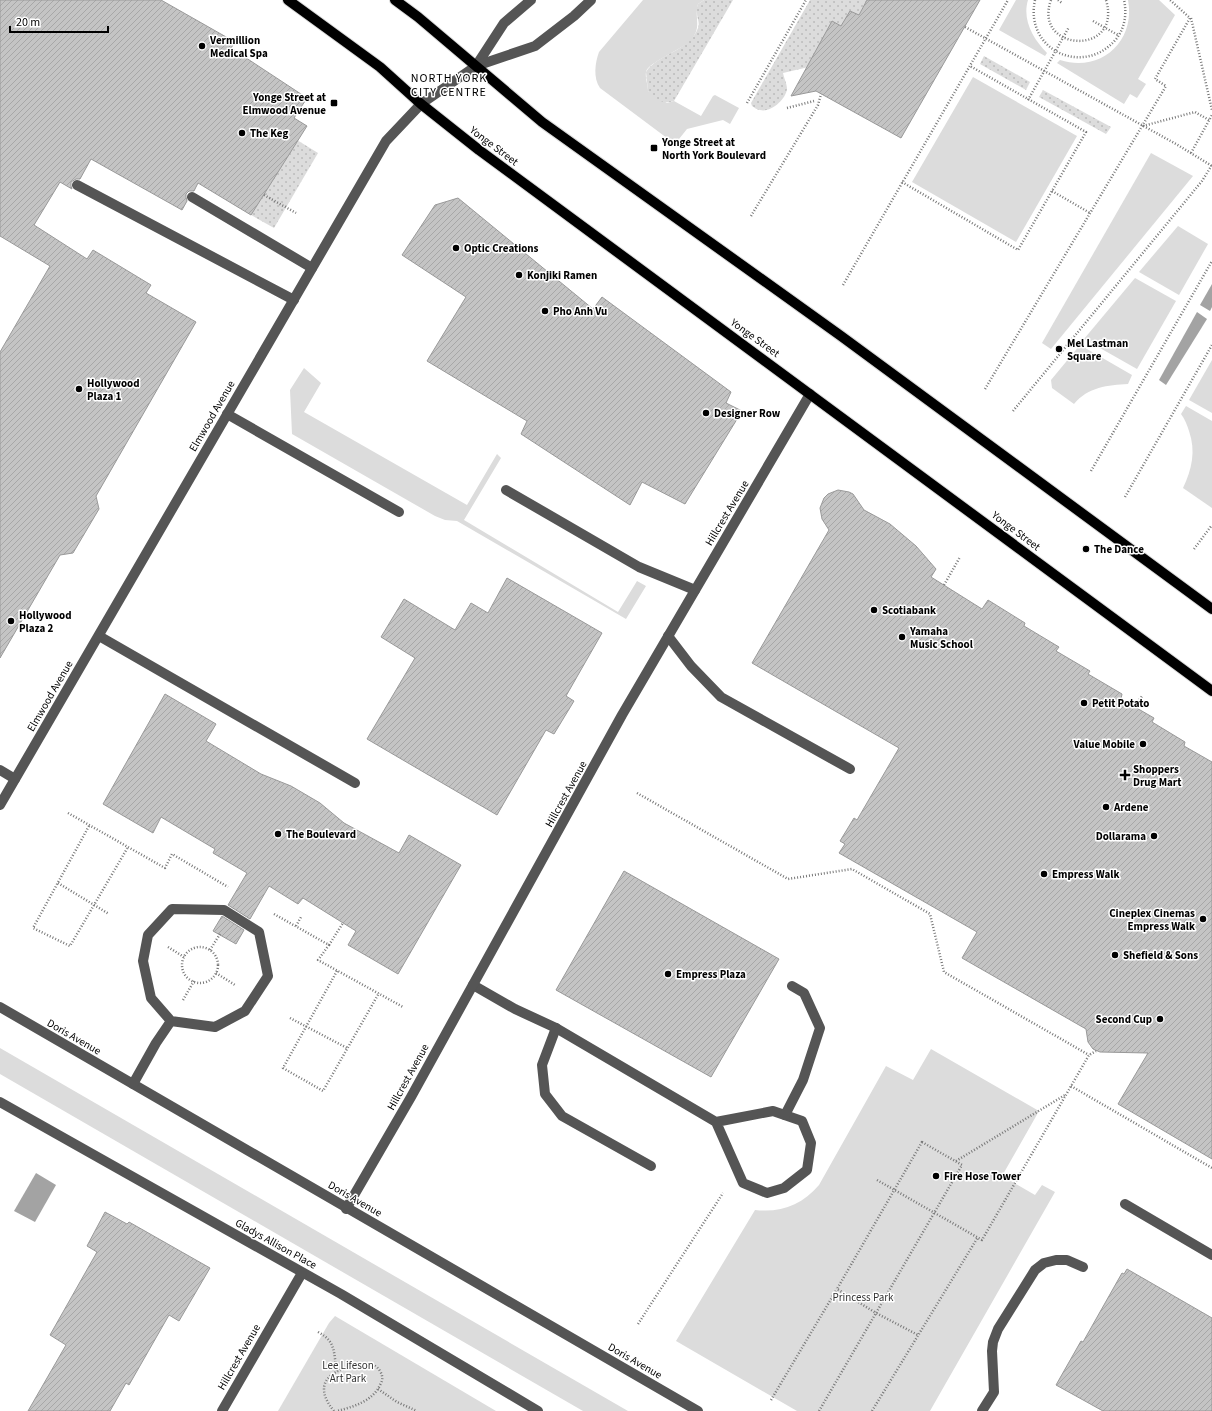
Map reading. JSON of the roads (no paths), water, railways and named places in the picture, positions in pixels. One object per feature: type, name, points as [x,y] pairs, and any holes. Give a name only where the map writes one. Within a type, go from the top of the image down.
[{"type":"main road","name":"Yonge Street","points":[[288,0],[380,67],[421,104],[479,150],[1212,691]]},
{"type":"main road","points":[[394,0],[418,17],[542,122],[842,336],[1212,609]]},
{"type":"street","points":[[476,66],[504,23],[531,0]]},
{"type":"street","points":[[476,66],[535,46],[574,16],[591,0]]},
{"type":"street","name":"Elmwood Avenue","points":[[0,805],[386,141],[421,104],[476,66]]},
{"type":"street","points":[[77,185],[294,300]]},
{"type":"street","points":[[192,197],[312,268]]},
{"type":"street","name":"Hillcrest Avenue","points":[[346,1209],[411,1097],[622,715],[810,394]]},
{"type":"street","points":[[227,414],[399,512]]},
{"type":"street","points":[[506,490],[639,567],[695,590]]},
{"type":"street","points":[[99,636],[355,783]]},
{"type":"street","points":[[668,636],[692,666],[721,697],[850,769]]},
{"type":"street","points":[[0,770],[16,779]]},
{"type":"street","points":[[172,909],[224,910],[258,932],[268,976],[245,1011],[215,1027],[171,1021],[151,998],[143,961],[148,935],[172,909]]},
{"type":"street","points":[[473,985],[515,1009],[556,1028],[716,1122],[743,1183],[767,1193],[784,1188],[807,1170],[811,1143],[802,1122],[773,1111],[716,1122]]},
{"type":"street","points":[[785,1115],[803,1080],[820,1028],[804,993],[792,986]]},
{"type":"street","name":"Doris Avenue","points":[[0,1007],[346,1209],[698,1411]]},
{"type":"street","points":[[133,1084],[156,1043],[171,1021]]},
{"type":"street","points":[[556,1028],[542,1065],[545,1094],[562,1116],[651,1166]]},
{"type":"street","name":"Gladys Allison Place","points":[[0,1102],[302,1272],[538,1411]]},
{"type":"street","points":[[1125,1204],[1212,1255]]},
{"type":"street","points":[[982,1411],[994,1392],[993,1342],[998,1329],[1035,1270],[1044,1263],[1056,1260],[1067,1260],[1083,1267]]},
{"type":"street","name":"Hillcrest Avenue","points":[[222,1411],[302,1272]]},
{"type":"place","name":"Vermillion Medical Spa","points":[[202,46]]},
{"type":"place","name":"Yonge Street at Elmwood Avenue","points":[[334,103]]},
{"type":"place","name":"The Keg","points":[[242,133]]},
{"type":"place","name":"Yonge Street at North York Boulevard","points":[[654,148]]},
{"type":"place","name":"Optic Creations","points":[[456,248]]},
{"type":"place","name":"Konjiki Ramen","points":[[519,275]]},
{"type":"place","name":"Pho Anh Vu","points":[[545,311]]},
{"type":"place","name":"Mel Lastman Square","points":[[1059,349]]},
{"type":"place","name":"Hollywood Plaza 1","points":[[79,389]]},
{"type":"place","name":"Designer Row","points":[[706,413]]},
{"type":"place","name":"The Dance","points":[[1086,549]]},
{"type":"place","name":"Scotiabank","points":[[874,610]]},
{"type":"place","name":"Hollywood Plaza 2","points":[[11,621]]},
{"type":"place","name":"Yamaha Music School","points":[[902,637]]},
{"type":"place","name":"Petit Potato","points":[[1084,703]]},
{"type":"place","name":"Value Mobile","points":[[1143,744]]},
{"type":"place","name":"Shoppers Drug Mart","points":[[1125,775]]},
{"type":"place","name":"Ardene","points":[[1106,807]]},
{"type":"place","name":"The Boulevard","points":[[278,834]]},
{"type":"place","name":"Dollarama","points":[[1154,836]]},
{"type":"place","name":"Empress Walk","points":[[1044,874]]},
{"type":"place","name":"Cineplex Cinemas Empress Walk","points":[[1203,919]]},
{"type":"place","name":"Shefield & Sons","points":[[1115,955]]},
{"type":"place","name":"Empress Plaza","points":[[668,974]]},
{"type":"place","name":"Second Cup","points":[[1160,1019]]},
{"type":"place","name":"Fire Hose Tower","points":[[936,1176]]},
{"type":"district","name":"NORTH YORK CITY CENTRE","points":[[449,85]]},
{"type":"park label","name":"Princess Park","points":[[863,1297]]},
{"type":"park label","name":"Lee Lifeson Art Park","points":[[348,1371]]}]
